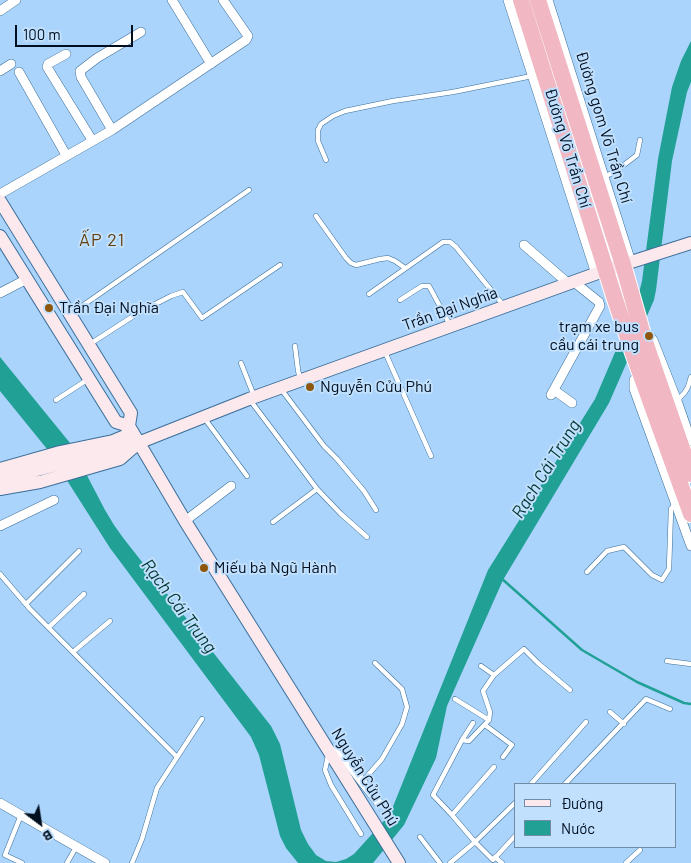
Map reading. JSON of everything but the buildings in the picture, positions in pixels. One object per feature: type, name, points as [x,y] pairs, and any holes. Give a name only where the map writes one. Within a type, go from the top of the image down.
[{"type":"highway","name":"Đường Võ Trần Chí","points":[[521,0],[601,272],[614,296],[641,374]]},
{"type":"highway","name":"Đường Võ Trần Chí","points":[[538,0],[630,262],[630,290],[644,338]]},
{"type":"highway","points":[[644,338],[691,474]]},
{"type":"highway","points":[[641,374],[691,514]]},
{"type":"main road","name":"Nguyễn Cửu Phú","points":[[0,201],[131,412],[129,426],[184,521],[396,858]]},
{"type":"main road","name":"Nguyễn Cửu Phú","points":[[0,236],[116,422],[129,426]]},
{"type":"main road","name":"Trần Đại Nghĩa","points":[[0,480],[138,443],[252,398],[450,326],[630,262],[691,243]]},
{"type":"main road","points":[[114,441],[125,436],[129,426]]},
{"type":"main road","name":"Trần Đại Nghĩa","points":[[85,458],[114,441],[138,443]]},
{"type":"main road","name":"Trần Đại Nghĩa","points":[[85,458],[120,459],[138,443]]},
{"type":"main road","points":[[120,459],[138,455],[149,460]]},
{"type":"main road","points":[[40,470],[85,458]]},
{"type":"main road","name":"Trần Đại Nghĩa","points":[[0,470],[40,470]]},
{"type":"main road","name":"Trần Đại Nghĩa","points":[[0,489],[40,470]]},
{"type":"street","points":[[0,11],[16,0]]},
{"type":"street","points":[[172,0],[211,64]]},
{"type":"street","points":[[0,194],[112,130],[248,38],[223,0]]},
{"type":"street","points":[[508,0],[532,76],[601,272]]},
{"type":"street","name":"Đường gom Võ Trần Chí","points":[[548,0],[599,178]]},
{"type":"street","points":[[112,130],[81,77],[80,71],[97,58],[141,32]]},
{"type":"street","points":[[66,54],[48,64],[48,67],[92,140]]},
{"type":"street","points":[[0,71],[11,64]]},
{"type":"street","points":[[19,72],[66,155]]},
{"type":"street","points":[[524,245],[598,302],[600,306],[553,392],[572,403]]},
{"type":"street","points":[[0,293],[27,279]]},
{"type":"street","points":[[644,338],[650,335],[652,338],[691,441]]},
{"type":"street","points":[[641,374],[634,380],[634,388],[691,546]]},
{"type":"street","points":[[184,521],[231,486]]},
{"type":"street","points":[[0,526],[54,500]]},
{"type":"street","points":[[329,750],[343,757],[378,802]]},
{"type":"street","points":[[0,803],[105,863]]},
{"type":"lane","points":[[326,160],[318,141],[318,130],[321,124],[345,111],[532,76]]},
{"type":"lane","points":[[599,178],[616,171],[637,155],[640,140]]},
{"type":"lane","points":[[70,314],[250,190]]},
{"type":"lane","points":[[316,216],[351,263],[356,265],[388,258],[405,268]]},
{"type":"lane","points":[[369,294],[444,242],[450,242],[504,307]]},
{"type":"lane","points":[[89,345],[138,313],[183,292],[202,318],[280,265]]},
{"type":"lane","points":[[400,300],[422,286],[429,286],[450,326]]},
{"type":"lane","points":[[295,346],[301,380]]},
{"type":"lane","points":[[384,350],[431,456]]},
{"type":"lane","points":[[241,363],[252,398],[317,489],[367,538]]},
{"type":"lane","points":[[677,401],[688,387],[691,377]]},
{"type":"lane","points":[[56,400],[89,379]]},
{"type":"lane","points":[[280,388],[324,446],[364,491],[376,510]]},
{"type":"lane","points":[[204,418],[247,476]]},
{"type":"lane","points":[[273,522],[317,489]]},
{"type":"lane","points":[[587,572],[607,551],[624,547],[652,575],[662,580],[669,569],[671,509],[676,503]]},
{"type":"lane","points":[[26,604],[79,551]]},
{"type":"lane","points":[[0,574],[49,628],[177,757]]},
{"type":"lane","points":[[49,628],[84,594]]},
{"type":"lane","points":[[73,652],[110,622]]},
{"type":"lane","points":[[462,740],[469,741],[489,720],[490,712],[483,691],[494,675],[524,649],[570,690]]},
{"type":"lane","points":[[667,661],[691,664]]},
{"type":"lane","points":[[362,782],[382,758],[402,724],[406,708],[402,689],[376,663]]},
{"type":"lane","points":[[481,666],[494,675]]},
{"type":"lane","points":[[455,699],[489,720]]},
{"type":"lane","points":[[566,783],[646,699],[670,709]]},
{"type":"lane","points":[[610,712],[624,724]]},
{"type":"lane","points":[[132,863],[142,839],[157,788],[202,719]]},
{"type":"lane","points":[[533,783],[586,722]]},
{"type":"lane","points":[[473,723],[433,796],[492,860],[514,837]]},
{"type":"lane","points":[[486,724],[512,745],[502,757]]},
{"type":"lane","points":[[329,750],[325,770],[331,785],[361,834]]},
{"type":"lane","points":[[452,815],[494,767]]},
{"type":"lane","points":[[450,863],[476,842],[514,803]]},
{"type":"lane","points":[[21,815],[5,855],[22,863]]},
{"type":"lane","points":[[420,837],[440,863]]},
{"type":"lane","points":[[67,863],[76,846]]},
{"type":"lane","points":[[626,863],[640,850]]},
{"type":"lane","points":[[495,856],[502,863]]},
{"type":"water","points":[[691,41],[691,82],[687,92],[672,161],[654,300],[609,403],[503,580],[447,706],[436,758],[404,825],[373,863],[298,863],[286,848],[280,836],[259,755],[251,737],[110,548],[47,449],[0,391],[0,357],[70,443],[105,510],[124,539],[271,726],[280,744],[301,830],[308,844],[316,855],[326,861],[336,862],[346,859],[354,854],[390,814],[488,570],[595,399],[637,301],[642,281],[658,159],[672,87],[681,61]]},
{"type":"waterway","points":[[501,578],[582,650],[637,682],[684,703],[691,704]]},
{"type":"place","name":"Trần Đại Nghĩa","points":[[49,308]]},
{"type":"place","name":"trạm xe bus cầu cái trung","points":[[649,336]]},
{"type":"place","name":"Nguyễn Cửu Phú","points":[[310,387]]},
{"type":"place","name":"Miếu bà Ngũ Hành","points":[[204,568]]},
{"type":"district","name":"ẤP 21","points":[[102,240]]},
{"type":"water label","name":"Rạch Cái Trung","points":[[546,469]]},
{"type":"water label","name":"Rạch Cái Trung","points":[[179,606]]}]
